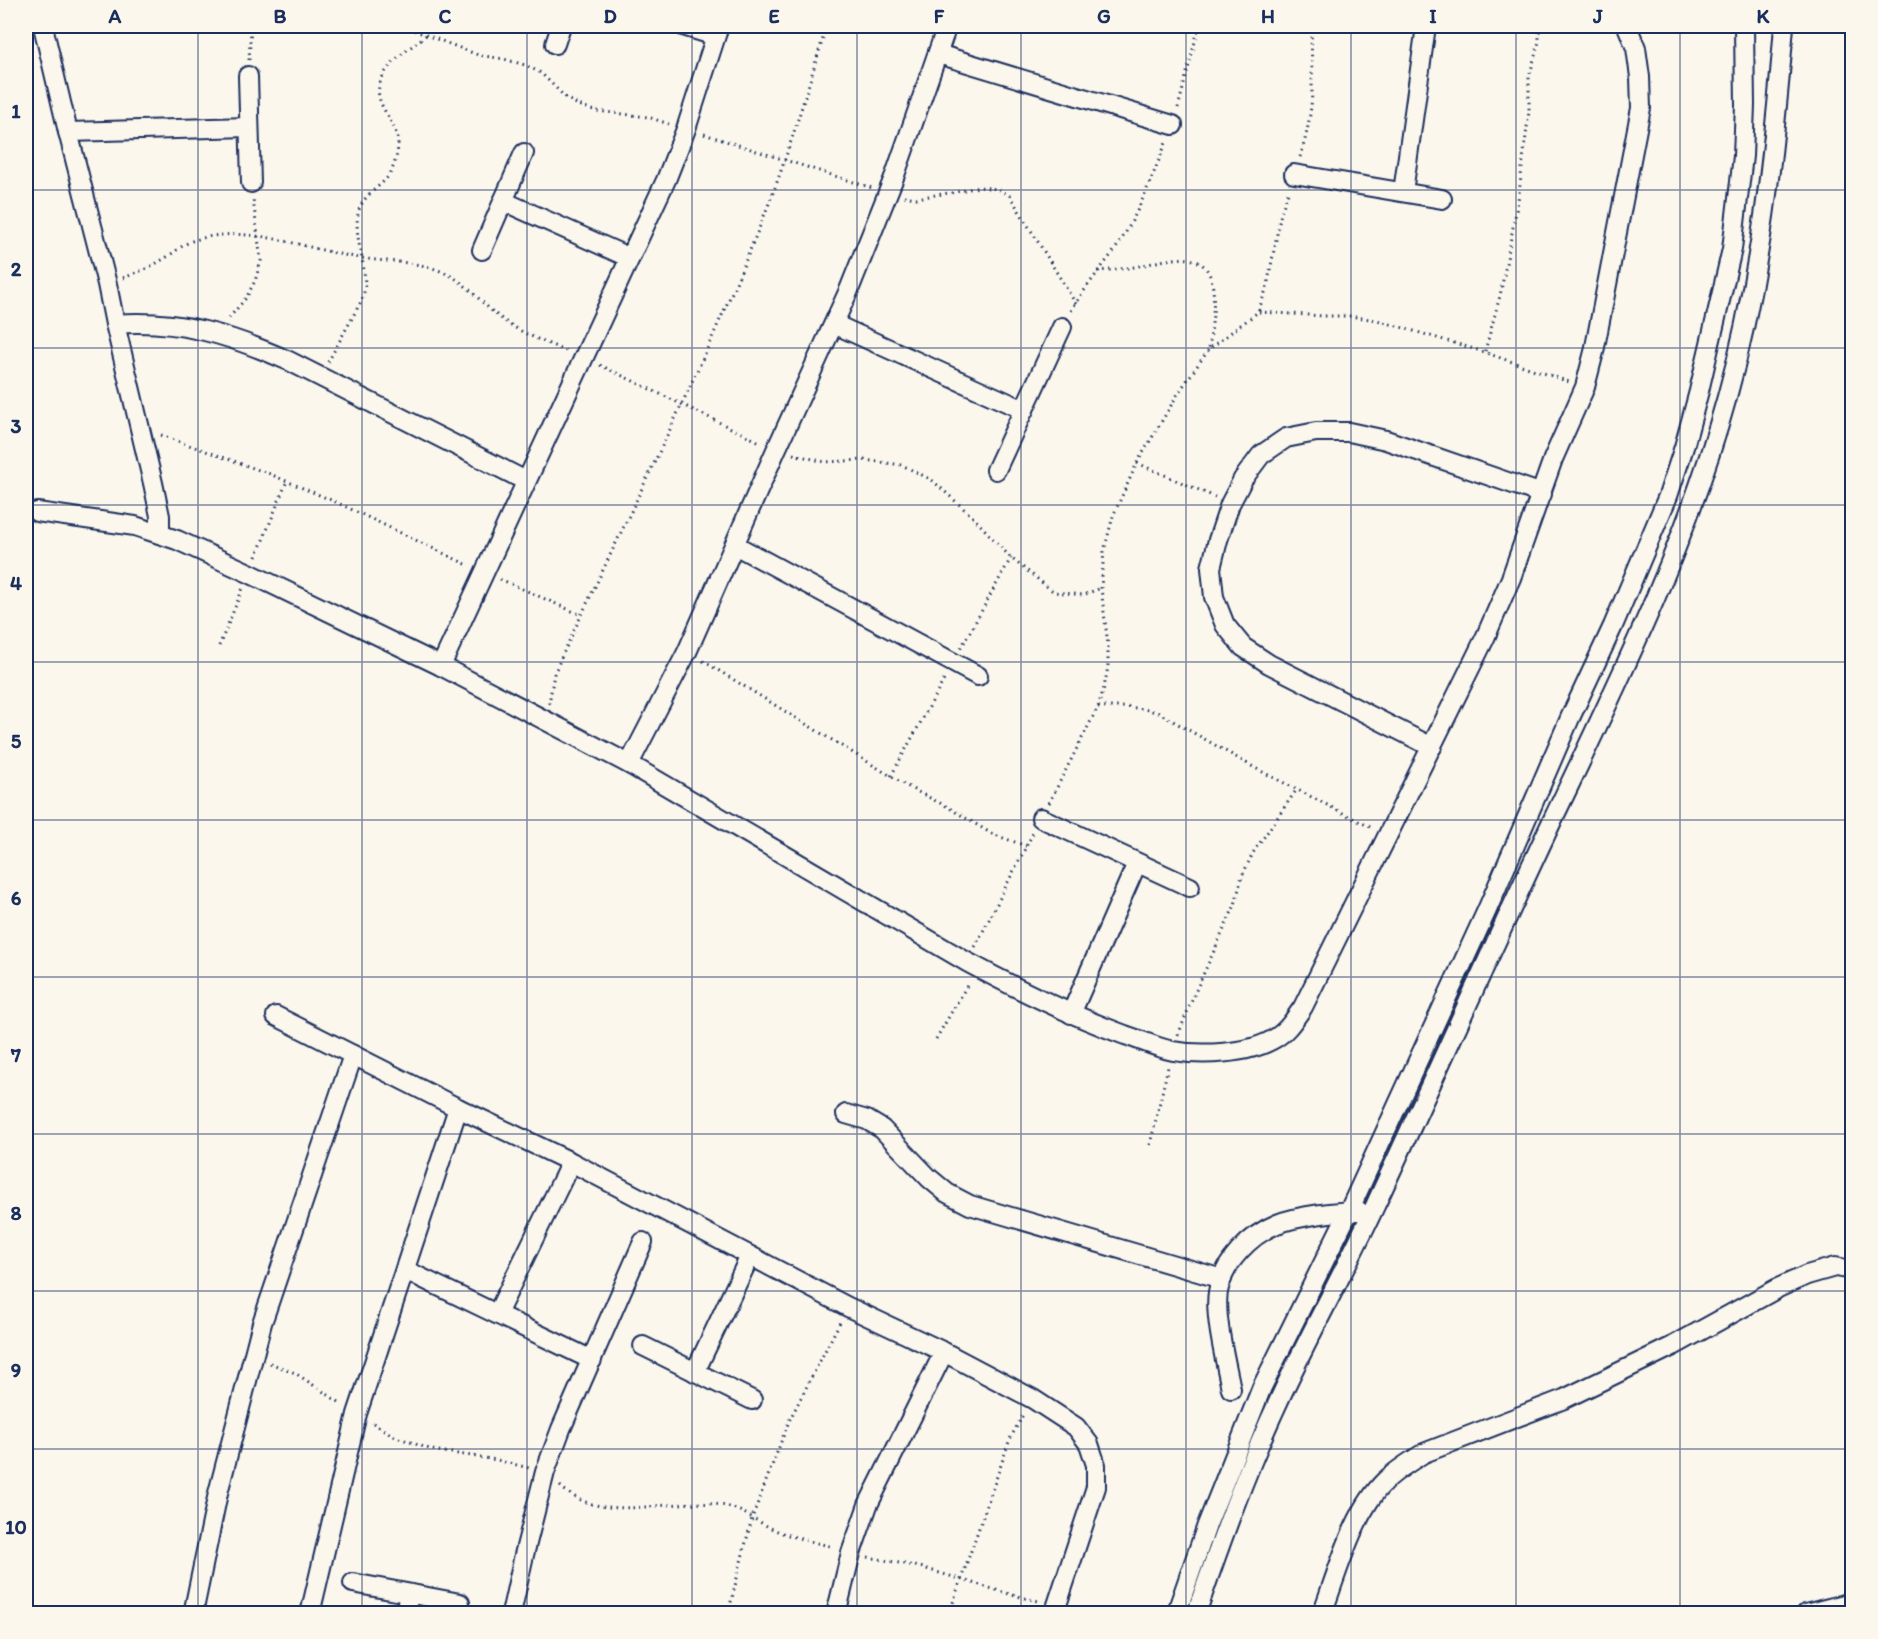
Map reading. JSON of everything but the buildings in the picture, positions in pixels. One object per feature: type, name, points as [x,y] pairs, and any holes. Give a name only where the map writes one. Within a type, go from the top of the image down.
[{"type":"street","points":[[43,26],[157,499],[160,534]]},
{"type":"street","points":[[555,44],[561,26]]},
{"type":"street","points":[[441,666],[666,180],[686,129],[717,31],[683,26]]},
{"type":"street","points":[[629,764],[687,652],[864,255],[947,26]]},
{"type":"street","points":[[1403,192],[1426,26]]},
{"type":"street","points":[[37,512],[110,521],[160,534],[201,550],[441,666],[629,764],[973,965],[1071,1014],[1172,1051],[1224,1052],[1251,1048],[1272,1040],[1290,1026],[1303,1007],[1490,628],[1511,578],[1553,459],[1585,387],[1594,352],[1641,108],[1636,48],[1627,26]]},
{"type":"street","points":[[1176,1614],[1206,1525],[1262,1387],[1349,1211],[1487,910],[1668,496],[1684,447],[1713,337],[1732,249],[1743,156],[1744,26]]},
{"type":"street","points":[[1196,1614],[1247,1474],[1280,1398],[1373,1211],[1595,731],[1646,617],[1691,507],[1727,397],[1759,254],[1773,157],[1784,26]]},
{"type":"street","points":[[938,54],[1173,125]]},
{"type":"street","points":[[248,76],[251,183]]},
{"type":"street","points":[[68,132],[249,127]]},
{"type":"street","points":[[482,250],[524,153]]},
{"type":"street","points":[[1294,174],[1442,199]]},
{"type":"street","points":[[503,201],[630,258]]},
{"type":"street","points":[[115,324],[140,322],[178,324],[252,345],[320,376],[526,481]]},
{"type":"street","points":[[834,324],[1024,410]]},
{"type":"street","points":[[996,470],[1062,327]]},
{"type":"street","points":[[1432,747],[1269,664],[1243,648],[1225,625],[1214,597],[1212,578],[1218,540],[1230,504],[1243,480],[1261,455],[1286,438],[1317,432],[1349,432],[1386,440],[1542,494]]},
{"type":"street","points":[[735,545],[978,676]]},
{"type":"street","points":[[1041,818],[1190,886]]},
{"type":"street","points":[[1071,1014],[1137,863]]},
{"type":"street","points":[[276,1016],[571,1162],[848,1307],[944,1352],[1033,1399],[1076,1427],[1089,1444],[1096,1465],[1096,1487],[1056,1610]]},
{"type":"street","points":[[193,1614],[218,1492],[254,1356],[279,1271],[353,1055]]},
{"type":"street","points":[[310,1614],[357,1414],[458,1108]]},
{"type":"street","points":[[846,1114],[867,1120],[882,1129],[946,1193],[970,1205],[1222,1279]]},
{"type":"street","points":[[497,1314],[571,1162]]},
{"type":"street","points":[[1230,1389],[1218,1310],[1218,1292],[1233,1259],[1253,1239],[1277,1224],[1349,1211],[1373,1211]]},
{"type":"street","points":[[511,1614],[545,1472],[643,1242]]},
{"type":"street","points":[[695,1372],[750,1256]]},
{"type":"street","points":[[1322,1614],[1358,1520],[1370,1499],[1385,1481],[1404,1465],[1424,1453],[1564,1399],[1673,1346],[1778,1288],[1807,1275],[1834,1267],[1852,1270]]},
{"type":"street","points":[[405,1270],[592,1360]]},
{"type":"street","points":[[643,1346],[752,1400]]},
{"type":"street","points":[[836,1614],[851,1552],[868,1505],[944,1352]]},
{"type":"street","points":[[353,1583],[460,1604]]},
{"type":"street","points":[[405,1614],[409,1594]]},
{"type":"street","points":[[1806,1614],[1852,1602]]},
{"type":"path","points":[[195,26],[209,26]]},
{"type":"path","points":[[248,76],[251,26]]},
{"type":"path","points":[[403,26],[478,55],[525,65],[541,73],[566,98],[578,105],[597,111],[648,117],[888,193],[916,198],[979,187],[998,189],[1010,196],[1076,304]]},
{"type":"path","points":[[320,376],[362,300],[366,280],[357,226],[359,210],[364,199],[387,178],[394,164],[398,146],[395,128],[378,95],[380,83],[387,70],[400,56],[427,35],[430,26]]},
{"type":"path","points":[[548,721],[550,691],[554,674],[681,405],[752,244],[785,160],[827,26]]},
{"type":"path","points":[[1062,327],[1097,271],[1114,250],[1138,208],[1173,125],[1199,26]]},
{"type":"path","points":[[936,1039],[973,965],[1026,846],[1098,707],[1108,667],[1108,645],[1101,588],[1104,551],[1113,516],[1137,463],[1179,392],[1209,350],[1258,312],[1267,287],[1281,213],[1305,139],[1310,110],[1312,27],[1301,26]]},
{"type":"path","points":[[1484,352],[1500,296],[1515,223],[1529,111],[1529,77],[1539,42],[1539,26]]},
{"type":"path","points":[[216,333],[246,298],[261,261],[251,183]]},
{"type":"path","points":[[107,285],[143,270],[193,240],[234,234],[257,236],[363,259],[424,265],[447,273],[463,284],[511,326],[583,357],[776,450],[825,462],[864,460],[902,465],[932,480],[974,518],[1011,558],[1054,592],[1083,595],[1101,588]]},
{"type":"path","points":[[1097,271],[1136,267],[1181,257],[1198,262],[1207,271],[1213,287],[1209,350]]},
{"type":"path","points":[[1258,312],[1349,316],[1377,320],[1484,352],[1585,387]]},
{"type":"path","points":[[140,427],[270,474],[581,615]]},
{"type":"path","points":[[1137,463],[1230,504]]},
{"type":"path","points":[[687,652],[912,789],[946,806],[992,834],[1026,846]]},
{"type":"path","points":[[1098,707],[1131,706],[1159,713],[1236,758],[1386,836]]},
{"type":"path","points":[[1150,1145],[1172,1051],[1234,905],[1242,876],[1253,853],[1297,789]]},
{"type":"path","points":[[728,1614],[752,1518],[789,1421],[848,1307]]},
{"type":"path","points":[[254,1356],[295,1373],[394,1436],[432,1450],[496,1460],[545,1472],[569,1494],[584,1502],[605,1507],[720,1505],[733,1508],[788,1535],[871,1558],[920,1567],[1056,1610],[1096,1614]]},
{"type":"path","points":[[949,1614],[1010,1439],[1033,1399]]}]
